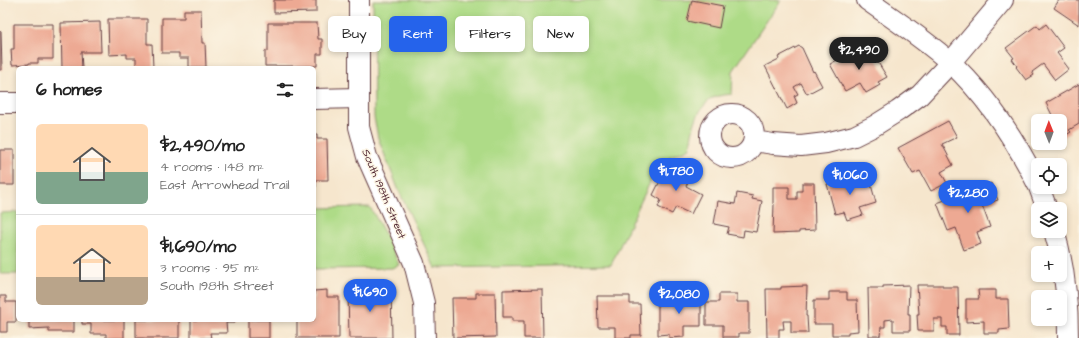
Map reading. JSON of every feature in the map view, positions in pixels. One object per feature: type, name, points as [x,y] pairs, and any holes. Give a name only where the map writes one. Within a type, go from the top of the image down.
[{"type":"street","name":"South 198th Street","points":[[359,0],[359,127],[366,158],[414,263],[424,303],[425,338]]},
{"type":"street","points":[[867,0],[915,34],[950,63],[972,85],[1000,120],[1025,158],[1031,171]]},
{"type":"street","points":[[754,141],[801,146],[826,143],[854,136],[874,126],[920,95],[950,63],[1003,0]]},
{"type":"street","points":[[316,99],[359,98]]},
{"type":"street","points":[[0,103],[16,103]]},
{"type":"street","points":[[1056,238],[1064,271],[1067,301],[1068,338]]},
{"type":"green space","points":[[373,0],[781,0],[733,71],[732,94],[715,97],[707,102],[696,120],[690,148],[660,161],[611,265],[435,268],[399,191],[378,138],[374,117],[373,52],[381,52],[381,16],[373,16]]},
{"type":"green space","points":[[370,207],[389,241],[399,265],[392,268],[316,269],[316,208]]},
{"type":"green space","points":[[16,212],[16,274],[0,274],[0,213]]},
{"type":"building","points":[[274,0],[316,0],[316,12],[274,13]]},
{"type":"building","points":[[692,0],[723,6],[719,28],[687,21]]},
{"type":"building","points":[[1059,0],[1079,0],[1079,25],[1054,8]]},
{"type":"building","points":[[184,10],[201,10],[202,43],[205,43],[206,66],[189,66],[189,58],[179,58],[179,53],[162,53],[162,18],[184,18]]},
{"type":"building","points":[[108,19],[147,19],[147,44],[152,44],[153,66],[136,66],[136,58],[127,58],[127,54],[109,55]]},
{"type":"building","points":[[100,22],[101,52],[81,52],[82,66],[62,66],[61,23]]},
{"type":"building","points":[[268,23],[317,23],[318,39],[322,39],[322,54],[317,54],[317,66],[265,66],[265,51],[268,51]]},
{"type":"building","points":[[14,24],[53,24],[53,59],[38,59],[38,63],[12,65],[11,49],[14,49]]},
{"type":"building","points":[[1046,24],[1064,48],[1057,53],[1069,69],[1055,80],[1043,64],[1032,72],[1034,75],[1026,80],[1016,67],[1017,66],[1012,59],[1014,58],[1006,48],[1037,25],[1040,29]]},
{"type":"building","points":[[1,31],[2,70],[0,70],[0,32]]},
{"type":"building","points":[[799,46],[802,48],[813,72],[814,71],[822,86],[807,94],[801,83],[794,87],[798,94],[794,96],[797,103],[787,109],[765,66]]},
{"type":"building","points":[[859,48],[863,55],[871,51],[887,77],[878,82],[880,85],[866,93],[860,83],[845,91],[830,64]]},
{"type":"building","points":[[1079,84],[1079,124],[1069,130],[1071,132],[1067,134],[1067,114],[1052,114],[1046,103]]},
{"type":"building","points":[[948,121],[957,137],[942,144],[953,165],[941,172],[947,183],[931,191],[920,171],[913,174],[898,148]]},
{"type":"building","points":[[316,134],[317,139],[327,139],[328,180],[316,180]]},
{"type":"building","points":[[0,150],[14,150],[14,185],[0,185]]},
{"type":"building","points":[[667,167],[676,172],[677,169],[691,176],[686,186],[701,194],[691,214],[676,207],[672,214],[658,207],[661,200],[653,195]]},
{"type":"building","points":[[851,174],[853,185],[870,181],[876,203],[860,208],[863,215],[847,220],[844,212],[835,214],[827,184],[836,182],[836,178]]},
{"type":"building","points":[[802,183],[814,183],[815,230],[799,231],[799,233],[773,234],[773,187],[789,187],[789,199],[797,199],[797,191],[802,191]]},
{"type":"building","points":[[991,183],[998,200],[982,205],[990,227],[977,232],[981,244],[964,250],[956,228],[948,231],[937,203]]},
{"type":"building","points":[[737,193],[753,196],[752,199],[762,201],[756,232],[744,230],[743,237],[727,234],[729,227],[714,224],[718,201],[735,204]]},
{"type":"building","points":[[909,285],[908,314],[910,314],[910,331],[893,331],[893,319],[885,320],[885,327],[881,327],[880,336],[869,336],[868,288]]},
{"type":"building","points":[[917,285],[943,285],[943,287],[958,287],[959,335],[947,335],[947,327],[942,327],[942,319],[934,319],[934,331],[918,331],[917,314],[919,314]]},
{"type":"building","points":[[377,286],[391,286],[392,338],[349,338],[348,290],[377,290]]},
{"type":"building","points":[[807,286],[806,316],[808,333],[791,333],[791,321],[783,321],[784,329],[779,329],[779,338],[767,338],[766,289]]},
{"type":"building","points":[[542,289],[543,338],[524,338],[524,321],[512,321],[512,317],[503,317],[503,290]]},
{"type":"building","points":[[327,290],[327,297],[339,297],[339,338],[297,338],[297,322],[316,322],[316,291]]},
{"type":"building","points":[[978,290],[996,290],[996,299],[1008,299],[1009,329],[999,330],[999,333],[984,333],[984,321],[966,322],[966,299],[979,299]]},
{"type":"building","points":[[829,292],[847,292],[847,300],[857,300],[858,331],[848,332],[848,335],[832,335],[832,324],[814,324],[814,300],[829,300]]},
{"type":"building","points":[[476,293],[495,293],[496,337],[453,338],[452,298],[476,298]]},
{"type":"building","points":[[719,294],[737,294],[737,302],[749,302],[749,333],[739,333],[739,337],[723,337],[723,325],[706,325],[706,302],[719,302]]},
{"type":"building","points":[[668,295],[701,295],[701,326],[684,326],[684,337],[669,338],[669,334],[658,335],[658,303],[668,303]]},
{"type":"building","points":[[0,296],[6,296],[6,302],[16,302],[16,322],[7,322],[7,332],[0,332]]},
{"type":"building","points":[[597,296],[630,296],[630,304],[640,304],[641,335],[631,335],[631,338],[615,338],[615,327],[598,327]]},
{"type":"building","points":[[29,322],[74,322],[74,332],[49,332],[49,328],[29,329]]},
{"type":"building","points":[[82,322],[124,322],[124,338],[106,338],[106,334],[91,334],[91,324],[82,324]]},
{"type":"building","points":[[136,322],[179,322],[179,338],[136,338]]},
{"type":"building","points":[[191,322],[235,322],[226,323],[227,333],[210,333],[211,338],[191,338]]},
{"type":"building","points":[[248,322],[269,322],[269,338],[248,338]]}]
